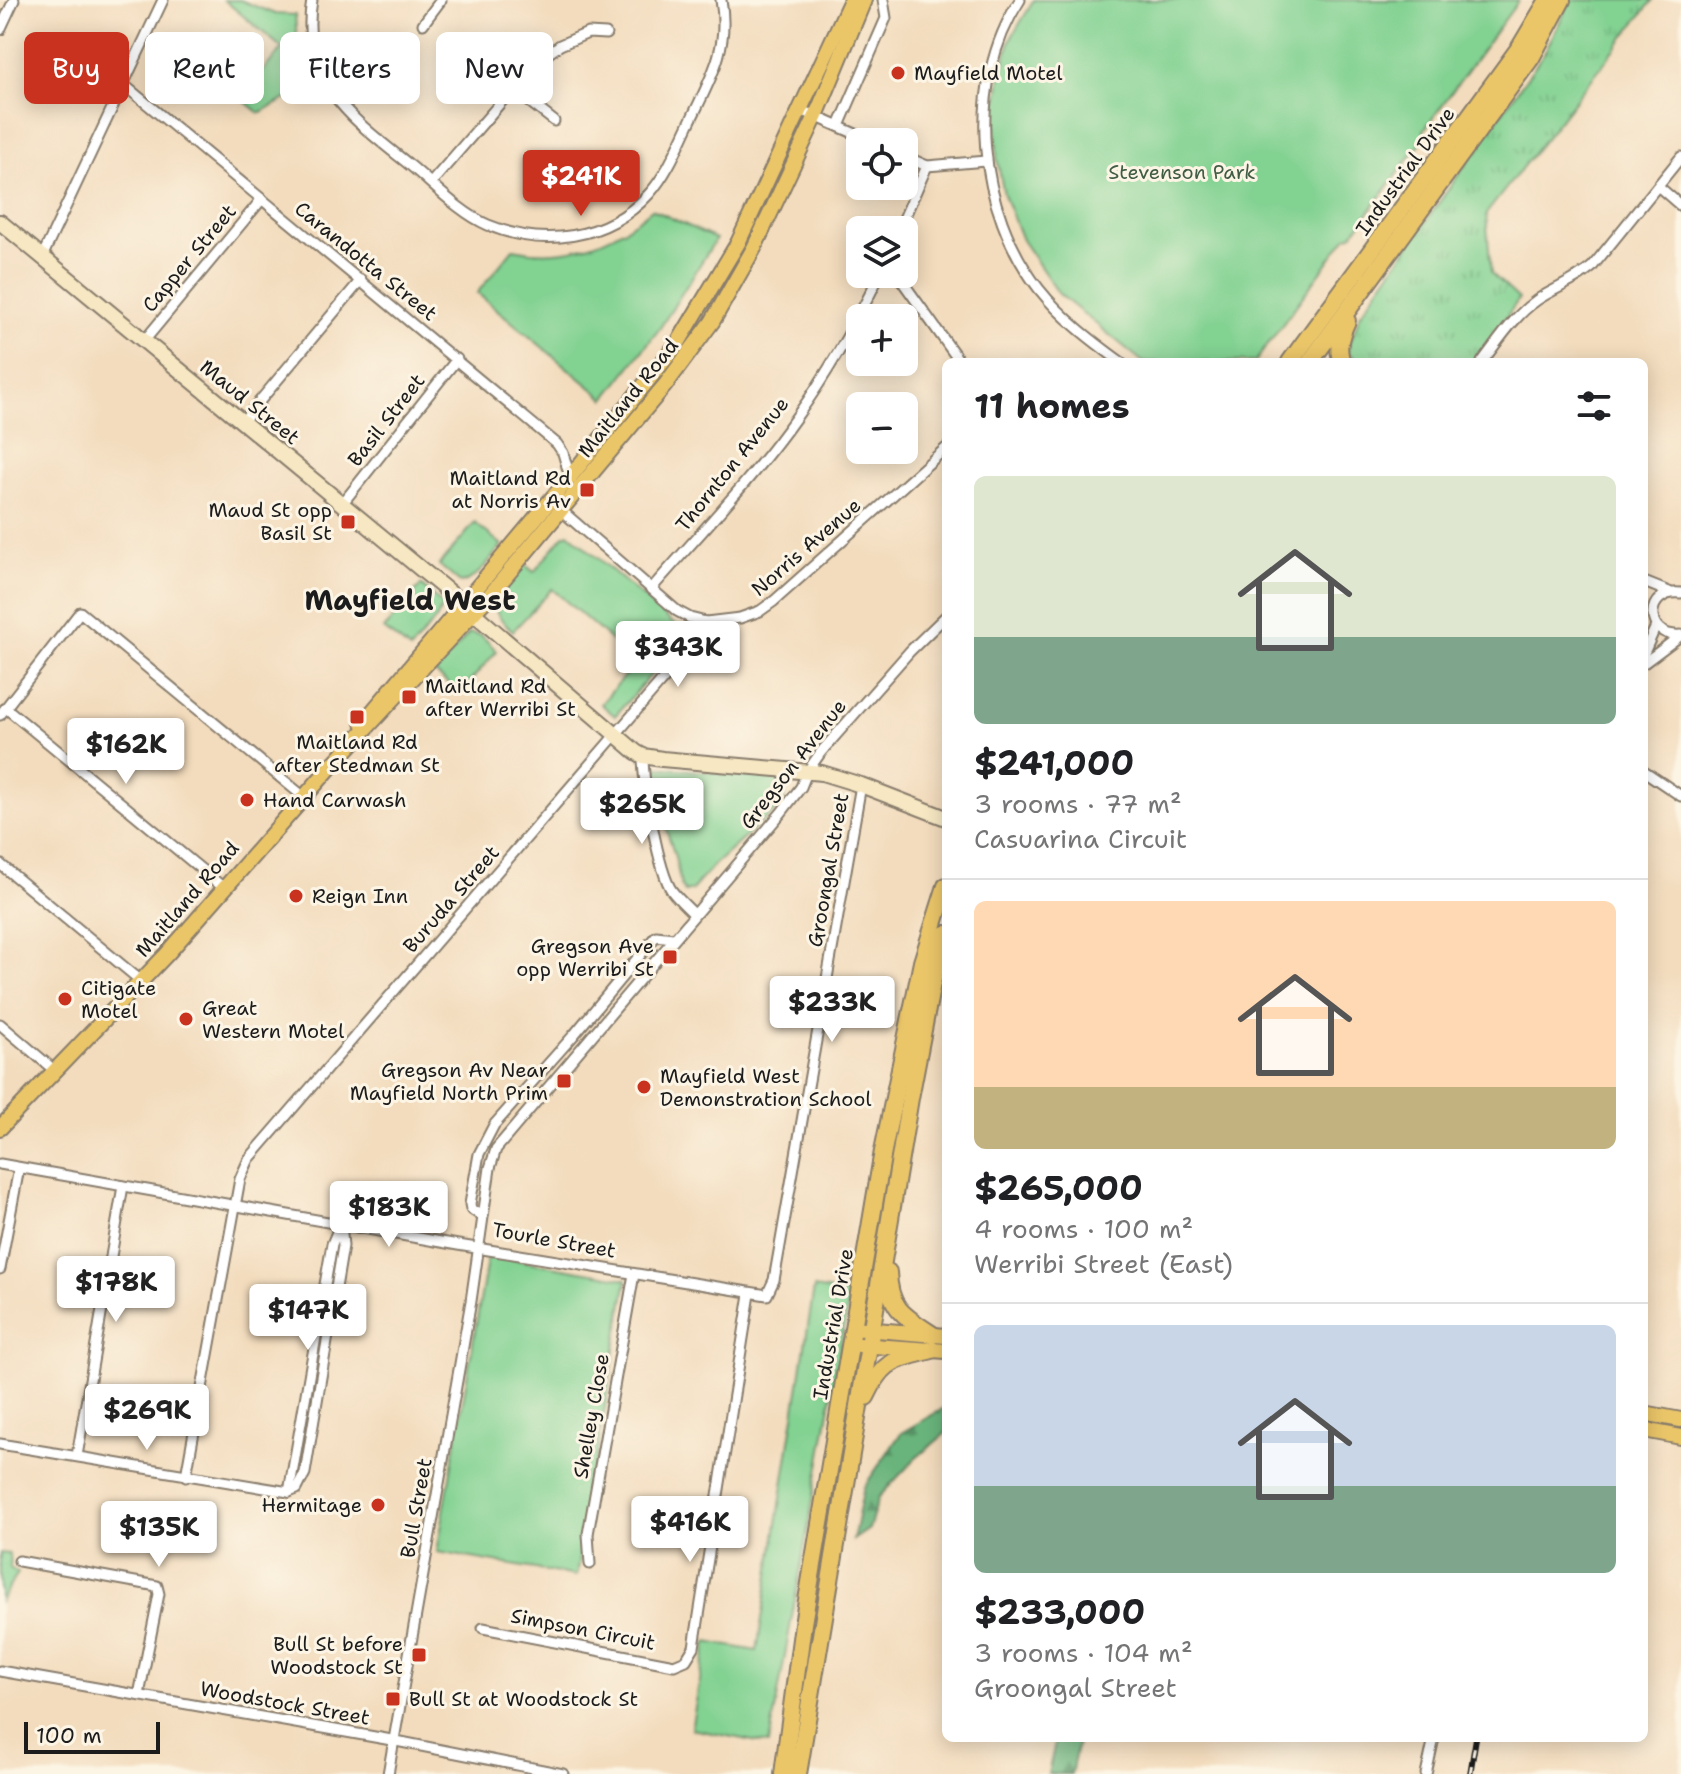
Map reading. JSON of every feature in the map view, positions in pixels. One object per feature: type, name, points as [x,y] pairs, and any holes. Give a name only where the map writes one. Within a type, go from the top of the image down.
[{"type":"highway","name":"Industrial Drive","points":[[1307,355],[1520,47],[1548,0]]},
{"type":"highway","name":"Industrial Drive","points":[[1307,355],[1375,271],[1531,58],[1562,0]]},
{"type":"highway","points":[[1340,358],[1342,334],[1375,271]]},
{"type":"highway","name":"Industrial Drive","points":[[783,1774],[803,1624],[883,1151],[913,1003],[942,899]]},
{"type":"highway","name":"Industrial Drive","points":[[798,1774],[886,1238],[926,1013],[942,950]]},
{"type":"highway","points":[[886,1238],[888,1285],[894,1305],[939,1343]]},
{"type":"highway","points":[[858,1414],[883,1367],[939,1343]]},
{"type":"main road","name":"Maitland Road","points":[[469,608],[678,343],[697,314],[738,243],[851,0]]},
{"type":"main road","name":"Maitland Road","points":[[0,1128],[225,889],[335,762],[371,711],[562,511],[666,384],[712,322],[754,248],[816,116],[864,0]]},
{"type":"main road","name":"Maud Street","points":[[0,222],[469,608],[643,756]]},
{"type":"main road","points":[[643,756],[822,773],[942,816]]},
{"type":"main road","points":[[914,806],[942,823]]},
{"type":"main road","points":[[851,1336],[939,1343]]},
{"type":"main road","points":[[1648,1414],[1681,1420]]},
{"type":"main road","points":[[1648,1431],[1681,1437]]},
{"type":"street","points":[[0,30],[14,0]]},
{"type":"street","points":[[129,71],[163,0]]},
{"type":"street","points":[[312,0],[310,34],[321,77],[346,113],[486,224],[526,237],[552,239],[589,233],[624,215],[649,194],[669,167],[712,75],[723,43],[725,23],[721,0]]},
{"type":"street","points":[[423,24],[441,0]]},
{"type":"street","points":[[839,126],[886,18],[883,0]]},
{"type":"street","points":[[1020,0],[1004,31],[989,86],[985,123],[986,161],[994,198],[1007,233],[1038,287],[1062,314],[1116,358]]},
{"type":"street","points":[[553,50],[588,33],[606,34]]},
{"type":"street","name":"Carandotta Street","points":[[129,89],[557,444],[570,477]]},
{"type":"street","points":[[42,257],[114,104]]},
{"type":"street","points":[[431,183],[500,104]]},
{"type":"street","points":[[532,104],[554,121]]},
{"type":"street","points":[[801,110],[846,129]]},
{"type":"street","points":[[1485,358],[1518,316],[1540,297],[1592,267],[1681,157]]},
{"type":"street","points":[[918,162],[927,166],[986,161]]},
{"type":"street","points":[[905,216],[927,166]]},
{"type":"street","points":[[1658,186],[1681,206]]},
{"type":"street","name":"Capper Street","points":[[144,341],[262,199]]},
{"type":"street","points":[[243,421],[361,280]]},
{"type":"street","name":"Thornton Avenue","points":[[652,588],[764,460],[797,416],[844,342],[873,288]]},
{"type":"street","points":[[907,288],[957,358]]},
{"type":"street","name":"Basil Street","points":[[342,504],[457,359]]},
{"type":"street","name":"Norris Avenue","points":[[706,622],[740,618],[760,611],[942,452]]},
{"type":"street","points":[[562,511],[677,611],[706,622]]},
{"type":"street","points":[[1648,583],[1678,592]]},
{"type":"street","points":[[1648,642],[1655,622],[1657,601],[1678,592]]},
{"type":"street","points":[[225,889],[3,712],[80,612],[304,797]]},
{"type":"street","points":[[1648,612],[1670,636],[1680,636]]},
{"type":"street","name":"Gregson Avenue","points":[[477,1248],[493,1157],[502,1139],[781,813],[801,787],[807,772],[862,705],[942,620]]},
{"type":"street","name":"Buruda Street","points":[[186,1476],[240,1179],[249,1159],[616,736],[699,638],[706,622]]},
{"type":"street","points":[[1648,660],[1680,636]]},
{"type":"street","points":[[643,756],[644,778],[664,869],[671,889],[694,914]]},
{"type":"street","points":[[1648,774],[1681,796]]},
{"type":"street","name":"Groongal Street","points":[[770,1292],[861,785]]},
{"type":"street","points":[[0,864],[141,981]]},
{"type":"street","name":"Gregson Avenue","points":[[482,1216],[471,1209],[470,1204],[479,1154],[494,1125],[656,936],[673,938]]},
{"type":"street","points":[[0,1024],[54,1070]]},
{"type":"street","name":"Tourle Street","points":[[0,1164],[750,1294],[763,1296],[770,1292]]},
{"type":"street","points":[[0,1269],[19,1168]]},
{"type":"street","points":[[77,1456],[123,1186]]},
{"type":"street","points":[[0,1444],[289,1492],[332,1244],[341,1223]]},
{"type":"street","name":"Bull Street","points":[[388,1774],[471,1301],[477,1248]]},
{"type":"street","name":"Shelley Close","points":[[590,1564],[588,1534],[634,1274]]},
{"type":"street","name":"Simpson Circuit","points":[[483,1628],[674,1665],[686,1660],[694,1647],[750,1294]]},
{"type":"street","points":[[19,1561],[157,1586],[159,1594],[139,1695]]},
{"type":"street","name":"Woodstock Street","points":[[0,1671],[394,1740],[563,1774]]},
{"type":"street","points":[[1426,1774],[1433,1742]]},
{"type":"green space","points":[[224,0],[240,0],[275,14],[295,15],[296,32],[280,32],[280,46]]},
{"type":"green space","name":"Stevenson Park","points":[[1034,0],[1519,0],[1424,130],[1425,137],[1352,235],[1347,236],[1258,358],[1138,358],[1059,294],[1022,240],[1004,195],[997,159],[995,115],[1010,40]]},
{"type":"green space","points":[[1571,0],[1653,0],[1486,214],[1491,273],[1519,299],[1477,358],[1355,358],[1347,352],[1360,315],[1544,53]]},
{"type":"green space","points":[[280,50],[280,102],[259,113],[248,104],[264,104],[264,70]]},
{"type":"green space","points":[[652,209],[716,239],[660,328],[605,399],[477,293],[513,249],[551,252],[587,246],[621,231]]},
{"type":"green space","points":[[475,523],[502,545],[478,573],[460,583],[439,565]]},
{"type":"green space","points":[[569,533],[683,632],[683,638],[615,716],[601,704],[636,662],[552,589],[513,631],[496,612],[494,604],[500,589],[522,562],[534,572]]},
{"type":"green space","points":[[421,585],[443,605],[437,618],[410,650],[384,629]]},
{"type":"green space","points":[[469,633],[481,635],[497,651],[460,693],[435,673]]},
{"type":"green space","points":[[657,767],[771,778],[784,786],[785,793],[779,807],[714,865],[692,890],[685,892],[650,776],[650,771]]},
{"type":"green space","points":[[488,1255],[627,1279],[576,1576],[437,1552]]},
{"type":"green space","points":[[814,1288],[850,1294],[769,1744],[691,1729],[707,1642],[757,1651]]},
{"type":"green space","points":[[942,1409],[942,1436],[915,1459],[879,1497],[869,1529],[853,1540],[864,1487],[901,1433]]},
{"type":"green space","points":[[0,1553],[9,1554],[10,1568],[18,1573],[0,1601]]},
{"type":"green space","points":[[1055,1742],[1078,1742],[1071,1774],[1048,1774]]},
{"type":"railway","points":[[1470,1774],[1475,1742]]},
{"type":"place","name":"Mayfield Motel","points":[[898,73]]},
{"type":"place","name":"Maitland Rd at Norris Av","points":[[587,490]]},
{"type":"place","name":"Maud St opp Basil St","points":[[348,522]]},
{"type":"place","name":"Maitland Rd after Werribi St","points":[[409,697]]},
{"type":"place","name":"Maitland Rd after Stedman St","points":[[357,717]]},
{"type":"place","name":"Hand Carwash","points":[[247,800]]},
{"type":"place","name":"Reign Inn","points":[[296,896]]},
{"type":"place","name":"Gregson Ave opp Werribi St","points":[[670,957]]},
{"type":"place","name":"Citigate Motel","points":[[65,999]]},
{"type":"place","name":"Great Western Motel","points":[[186,1019]]},
{"type":"place","name":"Gregson Av Near Mayfield North Prim","points":[[564,1081]]},
{"type":"place","name":"Mayfield West Demonstration School","points":[[644,1087]]},
{"type":"place","name":"Hermitage","points":[[378,1505]]},
{"type":"place","name":"Bull St before Woodstock St","points":[[419,1655]]},
{"type":"place","name":"Bull St at Woodstock St","points":[[393,1699]]},
{"type":"district","name":"Mayfield West","points":[[410,600]]}]
